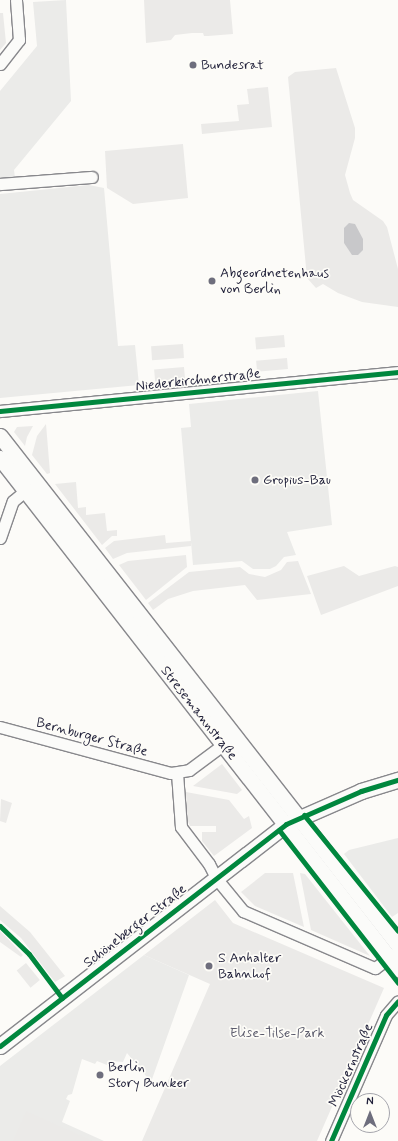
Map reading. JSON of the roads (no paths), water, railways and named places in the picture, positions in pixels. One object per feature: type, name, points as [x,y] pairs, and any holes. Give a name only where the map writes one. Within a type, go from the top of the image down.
[{"type":"main road","name":"Stresemannstraße","points":[[0,436],[31,486],[59,523],[396,956]]},
{"type":"main road","name":"Stresemannstraße","points":[[0,458],[31,486]]},
{"type":"main road","name":"Schöneberger Straße","points":[[0,1046],[216,878],[292,821],[398,780]]},
{"type":"street","points":[[0,64],[19,40],[16,0]]},
{"type":"street","points":[[0,184],[92,177]]},
{"type":"street","name":"Niederkirchnerstraße","points":[[0,411],[398,372]]},
{"type":"street","points":[[0,538],[13,500],[31,486]]},
{"type":"street","name":"Bernburger Straße","points":[[0,727],[165,772],[177,773]]},
{"type":"street","points":[[229,740],[194,768],[177,773],[180,824],[216,878],[243,911],[375,968],[396,956]]},
{"type":"street","name":"Möckernstraße","points":[[331,1141],[386,1015],[398,1001]]},
{"type":"place","name":"Bundesrat","points":[[193,65]]},
{"type":"place","name":"Abgeordnetenhaus von Berlin","points":[[212,281]]},
{"type":"place","name":"Gropius-Bau","points":[[255,480]]},
{"type":"place","name":"S Anhalter Bahnhof","points":[[209,966]]},
{"type":"place","name":"Berlin Story Bunker","points":[[100,1075]]},
{"type":"park label","name":"Elise-Tilse-Park","points":[[277,1033]]}]
